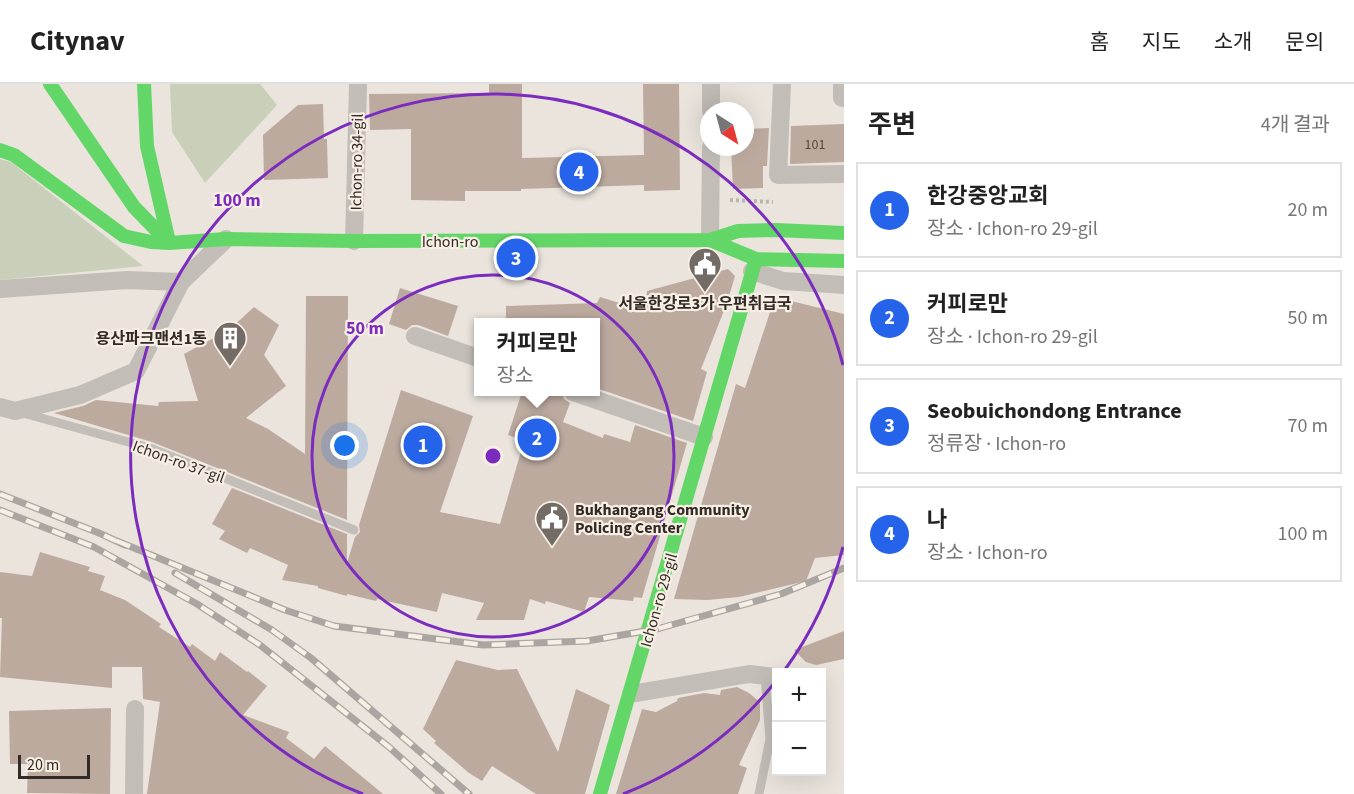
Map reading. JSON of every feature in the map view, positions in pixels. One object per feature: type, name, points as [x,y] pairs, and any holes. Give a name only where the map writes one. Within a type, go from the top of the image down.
[{"type":"street","points":[[50,84],[134,207],[169,243]]},
{"type":"street","points":[[144,84],[147,146],[169,243]]},
{"type":"street","name":"Ichon-ro 34-gil","points":[[354,241],[358,84]]},
{"type":"street","points":[[711,84],[711,102]]},
{"type":"street","points":[[782,84],[778,175],[844,174]]},
{"type":"street","points":[[842,84],[842,98],[844,98]]},
{"type":"street","name":"Ichon-ro","points":[[0,150],[14,155],[124,236],[169,243],[226,239],[710,240],[738,231],[844,233]]},
{"type":"street","points":[[710,240],[711,156]]},
{"type":"street","points":[[8,409],[80,395],[136,371],[181,282],[226,239]]},
{"type":"street","name":"Ichon-ro","points":[[710,240],[754,265],[844,261]]},
{"type":"street","points":[[754,265],[783,281],[844,285]]},
{"type":"street","name":"Ichon-ro 29-gil","points":[[600,794],[631,694],[754,265]]},
{"type":"street","points":[[0,289],[127,280],[181,282]]},
{"type":"street","points":[[415,336],[474,357]]},
{"type":"street","points":[[585,396],[704,437]]},
{"type":"street","points":[[631,694],[749,674],[771,676]]},
{"type":"street","points":[[134,794],[135,709]]},
{"type":"lane","name":"Ichon-ro 37-gil","points":[[8,409],[150,448],[354,530]]},
{"type":"lane","points":[[759,794],[770,739],[771,676]]},
{"type":"green space","points":[[170,84],[260,84],[277,105],[205,183],[172,132]]},
{"type":"green space","points":[[0,159],[11,162],[143,266],[0,280]]},
{"type":"building","points":[[489,84],[522,84],[522,158],[644,155],[643,84],[679,84],[680,190],[644,191],[644,185],[521,189],[521,191],[465,191],[465,201],[411,200],[411,129],[370,130],[369,94],[489,93]]},
{"type":"building","points":[[323,104],[328,178],[264,180],[263,135],[298,105]]},
{"type":"building","points":[[844,124],[844,162],[790,164],[791,126]]},
{"type":"building","points":[[769,128],[767,166],[763,166],[763,188],[733,189],[731,156],[754,156],[754,129]]},
{"type":"building","points":[[728,269],[735,276],[701,369],[707,372],[693,421],[600,389],[600,318],[506,318],[506,306],[597,303],[600,297],[645,311],[647,291]]},
{"type":"building","points":[[400,288],[458,306],[448,336],[418,325],[412,325],[406,330],[389,324]]},
{"type":"building","points":[[306,296],[348,296],[347,520],[152,442],[54,413],[83,406],[96,400],[158,406],[159,402],[198,401],[184,354],[229,330],[254,307],[279,325],[264,355],[286,386],[246,418],[268,429],[305,454]]},
{"type":"building","points":[[775,297],[844,314],[844,555],[815,558],[806,581],[739,597],[708,600],[674,599],[736,384],[745,388]]},
{"type":"building","points":[[401,390],[473,416],[440,512],[500,524],[524,441],[508,435],[521,396],[563,396],[570,403],[563,422],[603,438],[604,434],[630,442],[635,425],[687,443],[642,598],[634,597],[633,601],[589,597],[584,612],[546,601],[545,604],[530,599],[524,620],[476,620],[484,603],[442,593],[437,612],[377,599],[376,601],[347,594],[347,596],[318,588],[318,586],[282,580],[288,565],[250,548],[247,553],[219,539],[225,531],[212,524],[232,488],[347,534],[347,563],[355,537],[360,532],[359,525]]},
{"type":"building","points":[[40,552],[90,567],[88,571],[105,576],[100,590],[125,600],[161,624],[159,627],[190,647],[192,644],[215,661],[220,652],[248,671],[267,686],[243,715],[289,732],[286,738],[314,759],[325,746],[383,794],[147,794],[160,702],[143,699],[142,667],[112,667],[112,688],[0,677],[2,618],[0,618],[0,572],[32,576]]},
{"type":"building","points":[[844,631],[844,659],[816,665],[806,662],[794,650]]},
{"type":"building","points":[[456,660],[498,670],[517,669],[558,752],[576,689],[610,705],[585,794],[536,794],[492,766],[482,781],[434,743],[436,741],[423,729]]},
{"type":"building","points":[[737,687],[760,702],[760,720],[739,765],[747,768],[738,794],[616,794],[642,709],[656,712],[677,701],[678,698],[704,693],[720,695],[721,690]]},
{"type":"building","points":[[111,708],[110,794],[27,793],[28,764],[10,764],[9,711]]},
{"type":"railway","points":[[0,494],[125,545]]},
{"type":"railway","points":[[0,510],[94,547],[197,604],[260,645],[389,747],[441,794]]},
{"type":"railway","points":[[117,541],[285,610],[334,626],[483,645],[587,641],[657,629],[781,594],[844,568]]},
{"type":"railway","points":[[175,573],[272,630],[311,658],[469,794]]},
{"type":"traffic: fast","points":[[50,84],[134,207],[169,243]]},
{"type":"traffic: fast","points":[[144,84],[147,146],[169,242]]},
{"type":"traffic: fast","points":[[0,150],[14,155],[124,236],[151,242],[226,239],[710,240]]},
{"type":"traffic: fast","points":[[844,233],[738,231],[710,240],[756,259],[844,261]]},
{"type":"traffic: fast","points":[[600,794],[756,259]]},
{"type":"place","name":"나","points":[[579,172]]},
{"type":"place","name":"Seobuichondong Entrance","points":[[516,258]]},
{"type":"place","name":"서울한강로3가 우편취급국","points":[[705,293]]},
{"type":"place","name":"용산파크맨션1동","points":[[230,367]]},
{"type":"place","name":"커피로만","points":[[537,438]]},
{"type":"place","name":"한강중앙교회","points":[[423,445]]},
{"type":"place","name":"Bukhangang Community Policing Center","points":[[552,547]]}]
